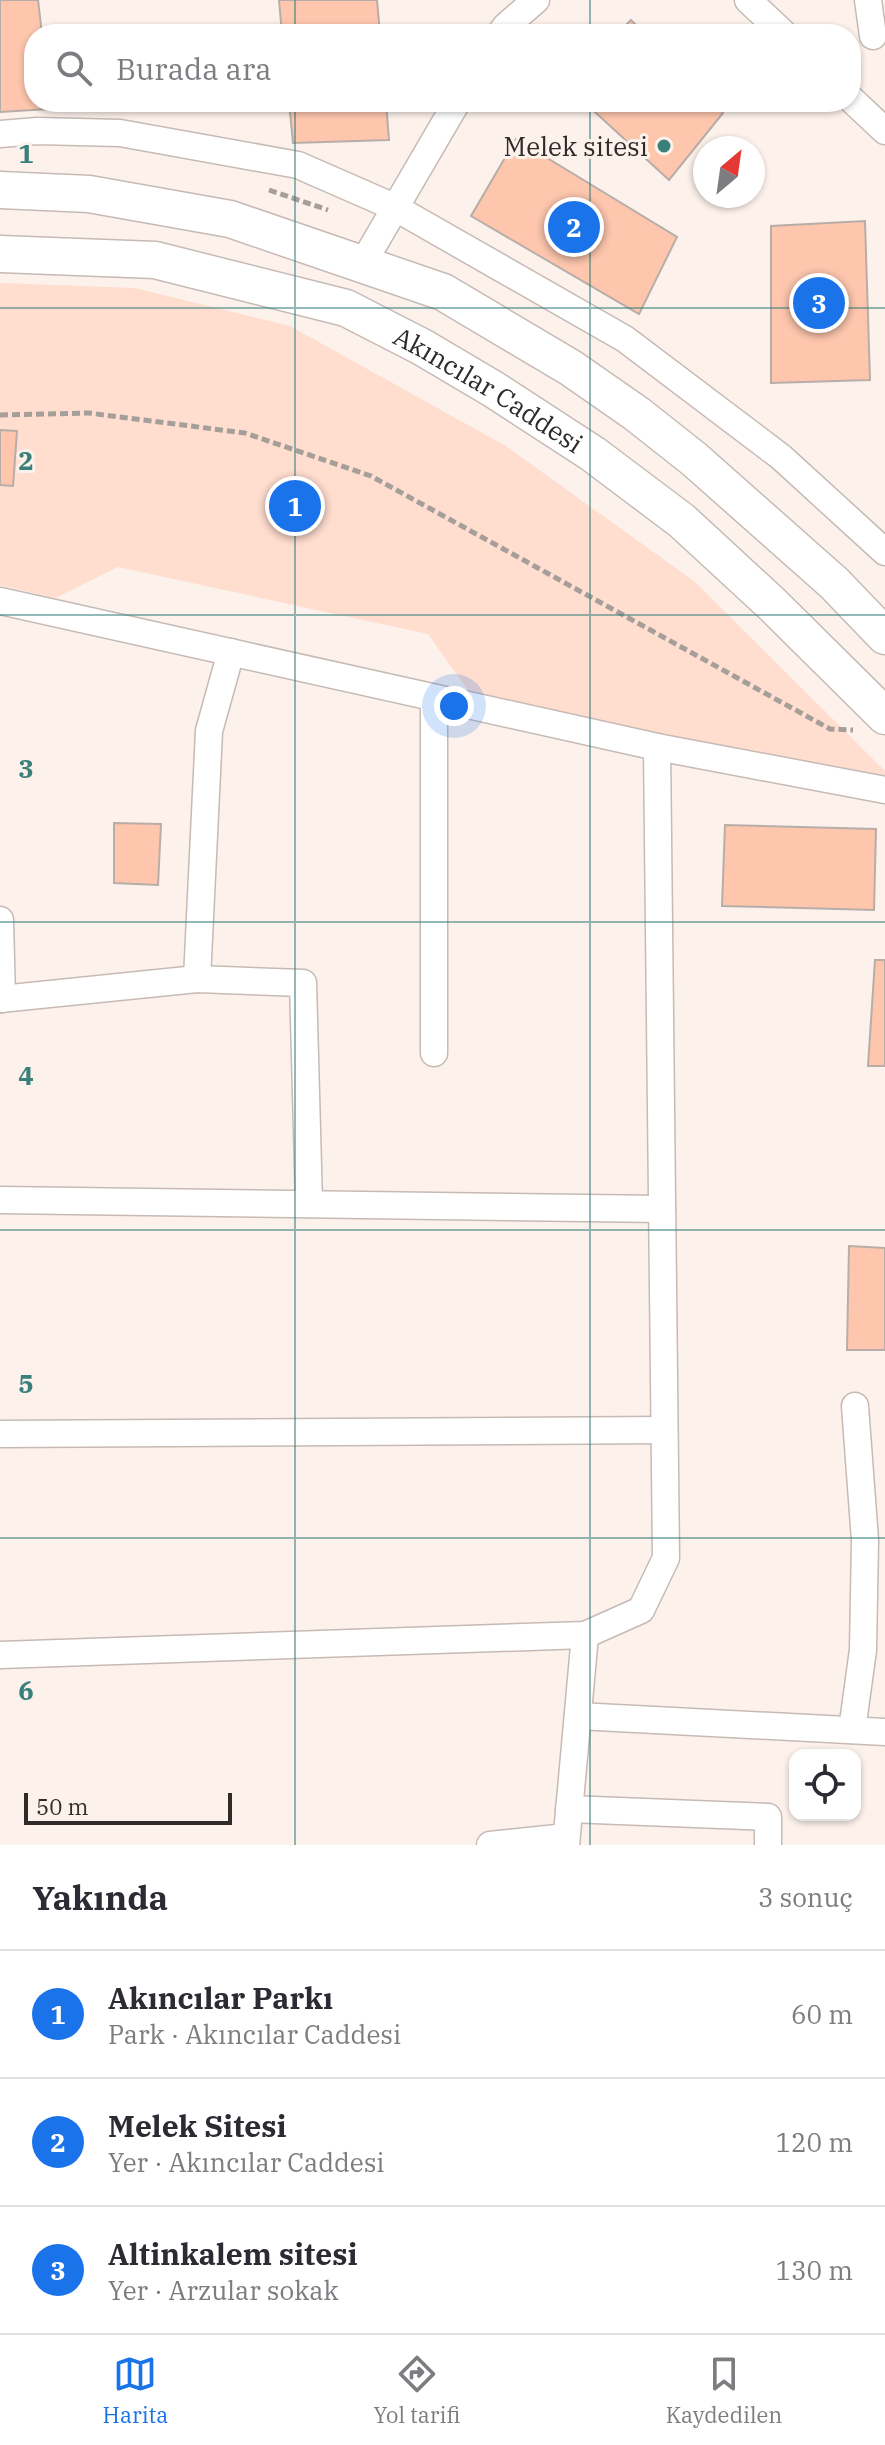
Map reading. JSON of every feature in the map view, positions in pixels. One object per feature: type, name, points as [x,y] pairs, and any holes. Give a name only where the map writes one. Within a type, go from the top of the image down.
[{"type":"main road","points":[[0,190],[89,194],[230,219],[443,292],[571,368],[637,414],[694,459],[834,583],[885,636]]},
{"type":"main road","name":"Akıncılar Caddesi","points":[[0,254],[155,260],[346,308],[422,347],[593,454],[682,521],[783,615],[872,723]]},
{"type":"street","points":[[508,24],[536,0]]},
{"type":"street","points":[[748,0],[773,24]]},
{"type":"street","points":[[868,0],[870,37]]},
{"type":"street","points":[[861,108],[885,131]]},
{"type":"street","points":[[363,263],[451,112]]},
{"type":"street","points":[[0,134],[37,131],[120,133],[298,165],[394,207],[625,339],[781,457],[885,552]]},
{"type":"street","points":[[0,601],[657,747],[885,790]]},
{"type":"street","points":[[197,979],[209,731],[231,652]]},
{"type":"street","points":[[434,698],[434,1053]]},
{"type":"street","points":[[0,1655],[585,1635],[641,1610],[666,1558],[657,747]]},
{"type":"street","points":[[0,920],[1,999],[197,979],[303,983],[309,1204]]},
{"type":"street","points":[[0,1200],[662,1209]]},
{"type":"street","points":[[852,1730],[863,1650],[865,1540],[855,1406]]},
{"type":"street","points":[[0,1434],[664,1430]]},
{"type":"street","points":[[490,1845],[566,1841],[585,1635]]},
{"type":"street","points":[[578,1716],[885,1732]]},
{"type":"street","points":[[569,1809],[768,1817],[768,1845]]},
{"type":"path","points":[[0,415],[89,413],[245,433],[371,476],[830,729],[872,723]]},
{"type":"path","points":[[849,719],[872,723]]},
{"type":"shaded area","points":[[0,283],[135,288],[290,326],[504,445],[694,581],[885,771],[885,781],[472,696],[428,634],[118,567],[55,598],[0,585]]},
{"type":"building","points":[[0,0],[38,0],[41,24],[24,24],[24,111],[0,112]]},
{"type":"building","points":[[279,0],[377,0],[379,24],[281,24]]},
{"type":"building","points":[[290,112],[387,112],[389,140],[293,143]]},
{"type":"building","name":"Melek sitesi","points":[[595,112],[722,112],[704,136],[693,136],[693,150],[669,180]]},
{"type":"building","name":"Melek sitesi","points":[[516,139],[677,237],[639,314],[471,216]]},
{"type":"building","points":[[865,221],[870,380],[771,383],[771,226]]},
{"type":"building","points":[[0,430],[17,431],[13,486],[0,485]]},
{"type":"building","points":[[114,823],[161,824],[158,885],[114,883]]},
{"type":"building","points":[[725,825],[876,829],[874,910],[722,906]]},
{"type":"building","points":[[875,960],[885,960],[885,1066],[868,1066]]},
{"type":"building","points":[[849,1246],[885,1248],[885,1350],[847,1350]]},
{"type":"place","name":"Melek sitesi","points":[[664,146]]},
{"type":"place","name":"Melek Sitesi","points":[[574,227]]},
{"type":"place","name":"Altinkalem sitesi","points":[[819,303]]},
{"type":"place","name":"Akıncılar Parkı","points":[[295,506]]}]
